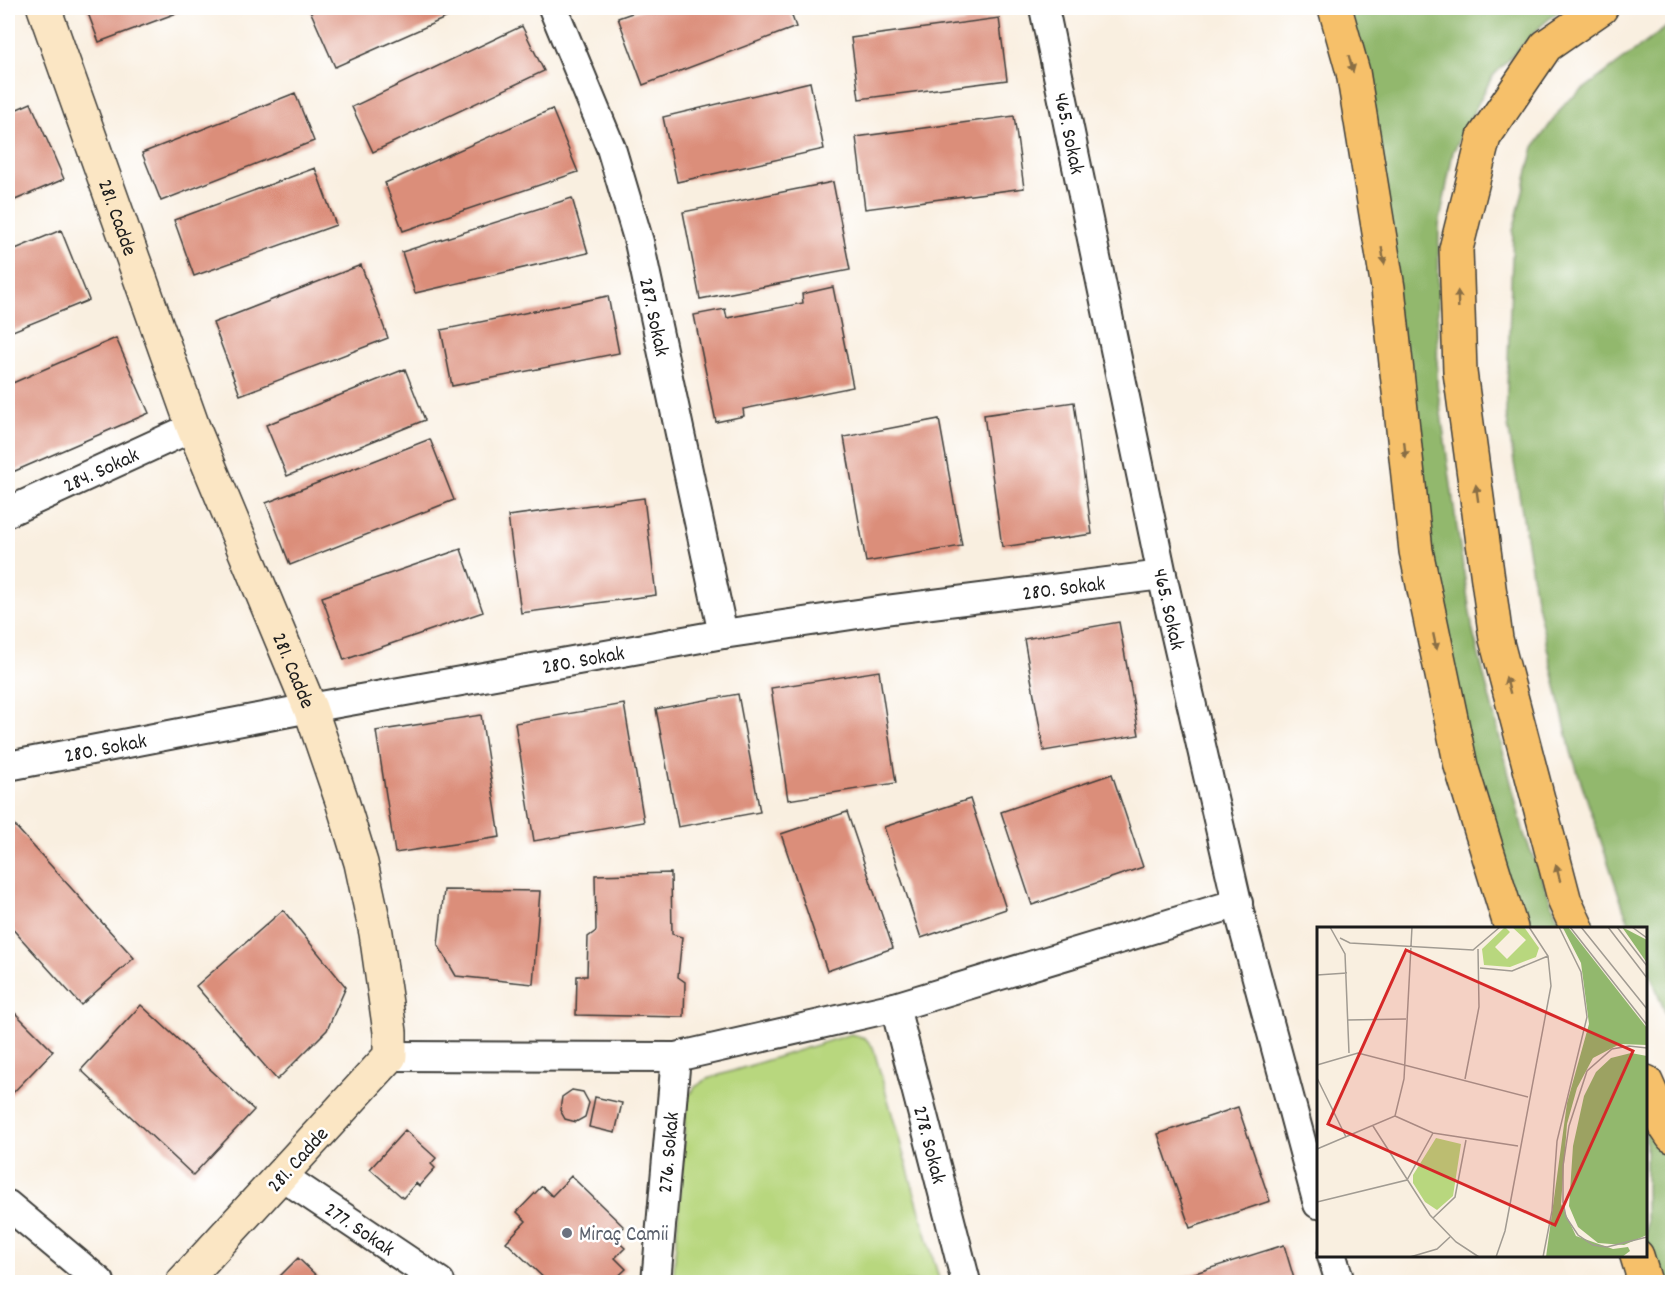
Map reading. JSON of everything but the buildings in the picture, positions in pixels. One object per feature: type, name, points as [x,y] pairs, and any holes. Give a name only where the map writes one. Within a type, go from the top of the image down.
[{"type":"highway","points":[[1335,8],[1353,72],[1388,288],[1416,551],[1461,766],[1511,927]]},
{"type":"highway","points":[[1577,927],[1565,902],[1496,639],[1461,372],[1456,249],[1484,137],[1546,46],[1601,8]]},
{"type":"highway","points":[[1647,1084],[1672,1136]]},
{"type":"highway","points":[[1637,1257],[1645,1282]]},
{"type":"street","name":"281. Cadde","points":[[44,8],[193,427],[310,708],[342,801],[361,862],[376,933],[390,1032],[390,1056],[183,1282]]},
{"type":"street","name":"287. Sokak","points":[[553,8],[611,148],[633,219],[723,634]]},
{"type":"street","name":"465. Sokak","points":[[1044,8],[1162,575],[1238,903],[1317,1200]]},
{"type":"street","name":"284. Sokak","points":[[8,512],[193,427]]},
{"type":"street","name":"280. Sokak","points":[[8,766],[310,708],[723,634],[885,610],[1162,575]]},
{"type":"street","points":[[390,1056],[676,1058],[895,1007],[1238,903]]},
{"type":"street","name":"278. Sokak","points":[[895,1007],[966,1282]]},
{"type":"street","name":"276. Sokak","points":[[656,1282],[676,1058]]},
{"type":"street","name":"277. Sokak","points":[[282,1176],[440,1282]]},
{"type":"street","points":[[8,1205],[100,1282]]},
{"type":"street","points":[[1332,1257],[1340,1282]]},
{"type":"green space","points":[[1348,8],[1562,8],[1541,26],[1492,77],[1453,152],[1439,226],[1437,384],[1473,632],[1524,834],[1562,927],[1524,927],[1459,731]]},
{"type":"green space","points":[[1672,23],[1672,1030],[1647,966],[1647,927],[1631,927],[1571,752],[1536,599],[1506,413],[1513,231],[1534,147],[1565,103]]},
{"type":"green space","points":[[851,1034],[865,1038],[873,1047],[940,1282],[673,1282],[687,1098],[695,1087],[707,1079]]},
{"type":"green space","points":[[1647,1115],[1660,1143],[1672,1160],[1672,1282],[1657,1282],[1647,1253]]},
{"type":"place","name":"Miraç Camii","points":[[567,1233]]}]
